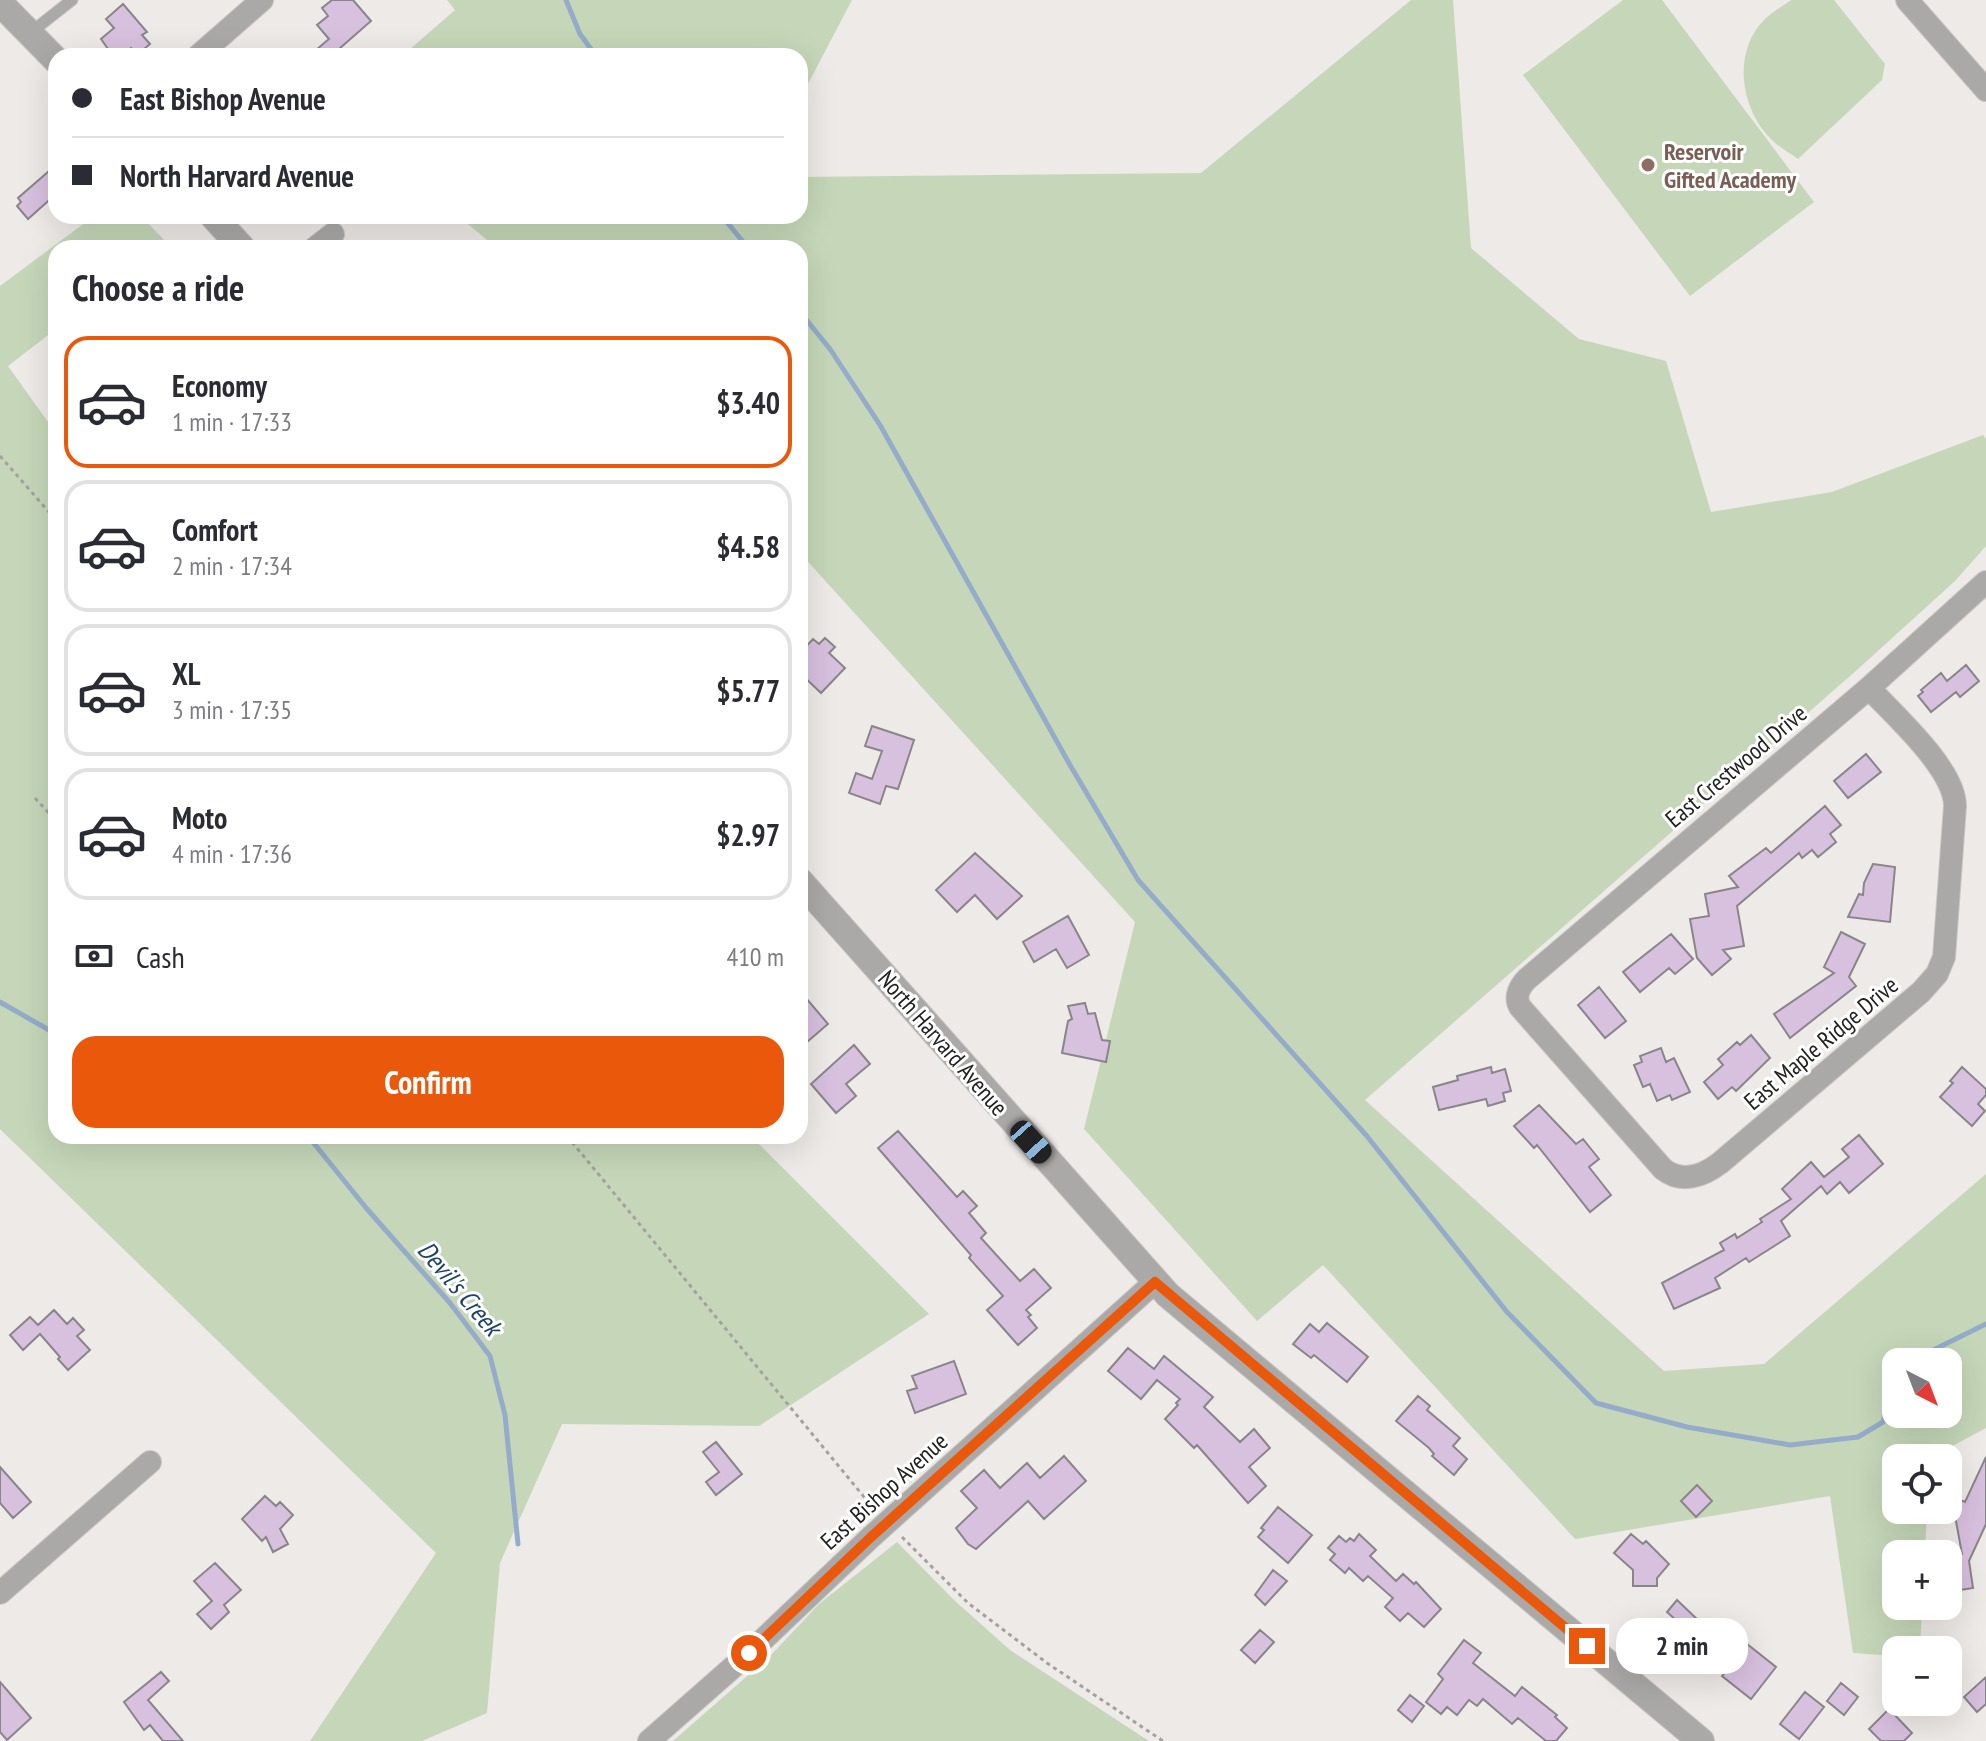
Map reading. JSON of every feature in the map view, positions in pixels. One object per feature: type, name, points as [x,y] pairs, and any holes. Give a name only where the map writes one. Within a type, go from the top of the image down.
[{"type":"street","points":[[207,48],[262,0]]},
{"type":"street","points":[[1907,0],[1986,90]]},
{"type":"street","points":[[0,3],[48,52]]},
{"type":"street","points":[[220,224],[235,240]]},
{"type":"street","name":"East Crestwood Drive","points":[[1520,989],[1525,981],[1869,688],[1986,582]]},
{"type":"street","name":"East Maple Ridge Drive","points":[[1520,989],[1518,1003],[1663,1169],[1686,1178],[1703,1174],[1720,1163],[1921,992],[1937,974],[1944,957],[1955,798],[1941,768],[1869,688]]},
{"type":"street","name":"North Harvard Avenue","points":[[808,890],[1155,1282],[1701,1741]]},
{"type":"street","name":"East Bishop Avenue","points":[[649,1741],[1155,1282]]},
{"type":"street","points":[[0,1593],[150,1462]]},
{"type":"lane","points":[[30,33],[72,0]]},
{"type":"path","points":[[0,456],[48,511]]},
{"type":"path","points":[[35,798],[48,812]]},
{"type":"path","points":[[574,1144],[887,1523],[968,1603],[1047,1663],[1163,1741]]},
{"type":"green space","points":[[447,0],[852,0],[808,84],[808,48],[411,48],[455,10]]},
{"type":"green space","points":[[1411,0],[1453,0],[1471,248],[1579,339],[1666,361],[1711,512],[1832,492],[1983,435],[1986,439],[1986,546],[1955,581],[1365,1100],[1664,1371],[1764,1364],[1986,1174],[1986,1428],[1956,1444],[1882,1444],[1882,1524],[1926,1524],[1926,1540],[1882,1540],[1882,1620],[1921,1620],[1921,1636],[1882,1636],[1882,1655],[1853,1653],[1830,1496],[1575,1539],[1323,1265],[1257,1321],[1084,1129],[1135,922],[808,562],[808,240],[487,240],[468,224],[808,224],[808,177],[1201,173]]},
{"type":"green space","points":[[1623,0],[1662,0],[1814,202],[1690,296],[1523,75]]},
{"type":"green space","points":[[1791,0],[1834,0],[1885,64],[1882,80],[1798,159],[1776,144],[1762,128],[1747,97],[1744,80],[1744,63],[1755,31],[1769,15]]},
{"type":"green space","points":[[83,224],[149,224],[164,240],[62,240]]},
{"type":"green space","points":[[48,250],[48,335],[8,366],[48,422],[48,1144],[759,1144],[929,1314],[759,1426],[562,1424],[500,1563],[487,1713],[422,1741],[310,1741],[436,1553],[0,1129],[0,286]]},
{"type":"green space","points":[[897,1542],[954,1600],[1010,1650],[1149,1741],[673,1741],[771,1655],[819,1604]]},
{"type":"building","points":[[332,0],[353,0],[371,21],[340,48],[318,48],[329,39],[317,25],[328,16],[322,8]]},
{"type":"building","points":[[123,4],[147,32],[142,35],[150,44],[145,48],[107,48],[101,39],[114,28],[106,19]]},
{"type":"building","points":[[48,172],[48,201],[28,219],[17,206],[21,202],[18,198]]},
{"type":"building","points":[[825,638],[835,647],[829,653],[845,668],[821,693],[808,681],[808,644],[813,639],[819,644]]},
{"type":"building","points":[[1966,665],[1979,681],[1960,697],[1956,692],[1931,712],[1918,696],[1923,692],[1921,690],[1941,673],[1947,681]]},
{"type":"building","points":[[872,726],[914,740],[898,789],[886,786],[880,804],[849,793],[856,773],[872,779],[882,751],[865,746]]},
{"type":"building","points":[[1866,754],[1881,772],[1848,798],[1834,781]]},
{"type":"building","points":[[1825,806],[1841,825],[1830,834],[1836,842],[1818,857],[1812,850],[1802,858],[1799,853],[1737,906],[1744,946],[1723,950],[1731,959],[1712,975],[1697,958],[1690,919],[1709,916],[1705,894],[1738,887],[1729,876],[1766,848],[1771,853]]},
{"type":"building","points":[[975,853],[1022,896],[997,919],[975,895],[957,912],[936,890]]},
{"type":"building","points":[[1873,864],[1895,867],[1890,922],[1848,917],[1859,894],[1863,895],[1864,883]]},
{"type":"building","points":[[1068,916],[1089,955],[1067,968],[1056,949],[1034,962],[1023,942]]},
{"type":"building","points":[[1841,932],[1865,944],[1849,977],[1856,986],[1790,1038],[1774,1014],[1834,973],[1824,967]]},
{"type":"building","points":[[1671,934],[1693,959],[1675,974],[1669,968],[1640,992],[1623,972]]},
{"type":"building","points":[[1599,987],[1626,1021],[1605,1038],[1578,1005]]},
{"type":"building","points":[[808,1000],[828,1024],[808,1041]]},
{"type":"building","points":[[1085,1003],[1088,1014],[1095,1013],[1102,1040],[1110,1041],[1106,1062],[1062,1053],[1068,1021],[1072,1019],[1068,1006]]},
{"type":"building","points":[[1751,1035],[1770,1058],[1736,1091],[1732,1087],[1718,1099],[1704,1082],[1723,1065],[1718,1059],[1737,1042],[1740,1045]]},
{"type":"building","points":[[854,1045],[870,1064],[846,1084],[856,1096],[836,1113],[811,1084]]},
{"type":"building","points":[[1661,1048],[1666,1062],[1674,1058],[1690,1092],[1672,1100],[1670,1095],[1657,1101],[1650,1084],[1643,1087],[1634,1065],[1642,1062],[1640,1056]]},
{"type":"building","points":[[1491,1067],[1492,1073],[1505,1069],[1511,1091],[1503,1093],[1505,1101],[1488,1106],[1486,1099],[1439,1110],[1433,1087],[1458,1080],[1457,1076]]},
{"type":"building","points":[[1962,1067],[1986,1089],[1986,1095],[1978,1104],[1985,1111],[1972,1126],[1940,1097]]},
{"type":"building","points":[[1539,1105],[1576,1144],[1583,1139],[1599,1159],[1589,1167],[1611,1195],[1590,1212],[1537,1145],[1534,1148],[1514,1126]]},
{"type":"building","points":[[898,1131],[957,1197],[963,1191],[977,1206],[969,1213],[986,1233],[981,1238],[1020,1281],[1034,1269],[1051,1288],[1026,1310],[1037,1328],[1018,1345],[987,1310],[1003,1296],[878,1148]]},
{"type":"building","points":[[1859,1135],[1883,1164],[1849,1193],[1840,1182],[1827,1194],[1821,1186],[1781,1221],[1790,1236],[1749,1262],[1746,1258],[1715,1278],[1720,1288],[1674,1309],[1662,1283],[1724,1250],[1720,1243],[1735,1234],[1737,1238],[1791,1199],[1782,1189],[1811,1162],[1824,1177],[1849,1157],[1842,1149]]},
{"type":"building","points":[[54,1310],[67,1324],[73,1318],[84,1330],[77,1336],[90,1350],[68,1370],[40,1334],[23,1350],[10,1335],[30,1317],[38,1325]]},
{"type":"building","points":[[1327,1323],[1368,1357],[1347,1382],[1314,1355],[1311,1358],[1293,1344],[1310,1324],[1319,1332]]},
{"type":"building","points":[[1128,1348],[1154,1369],[1164,1356],[1213,1397],[1204,1407],[1240,1442],[1254,1429],[1270,1448],[1249,1467],[1266,1486],[1248,1503],[1197,1445],[1194,1448],[1165,1419],[1180,1399],[1157,1380],[1141,1399],[1108,1371]]},
{"type":"building","points":[[954,1361],[966,1394],[915,1413],[907,1391],[917,1388],[912,1376]]},
{"type":"building","points":[[1418,1396],[1430,1406],[1427,1410],[1460,1438],[1453,1446],[1467,1459],[1454,1475],[1432,1456],[1434,1454],[1429,1448],[1396,1421]]},
{"type":"building","points":[[716,1442],[742,1474],[716,1495],[706,1482],[719,1472],[703,1452]]},
{"type":"building","points":[[1064,1456],[1086,1481],[1044,1519],[1028,1501],[976,1549],[968,1544],[956,1528],[977,1508],[961,1491],[984,1470],[1000,1488],[1027,1463],[1040,1478]]},
{"type":"building","points":[[1986,1457],[1986,1524],[1969,1561],[1973,1588],[1962,1590],[1962,1540],[1959,1540],[1957,1524],[1962,1524],[1962,1501],[1965,1502]]},
{"type":"building","points":[[0,1467],[31,1502],[13,1518],[0,1503]]},
{"type":"building","points":[[1697,1485],[1712,1501],[1696,1517],[1681,1501]]},
{"type":"building","points":[[265,1496],[276,1506],[280,1502],[293,1515],[280,1529],[288,1544],[273,1552],[266,1537],[262,1541],[242,1519]]},
{"type":"building","points":[[1278,1507],[1312,1535],[1288,1563],[1258,1537],[1264,1530],[1261,1528]]},
{"type":"building","points":[[1359,1534],[1376,1550],[1370,1556],[1396,1581],[1403,1574],[1414,1584],[1416,1582],[1441,1609],[1424,1627],[1408,1613],[1400,1621],[1385,1607],[1393,1598],[1368,1576],[1363,1581],[1349,1568],[1345,1573],[1330,1560],[1335,1554],[1328,1548],[1339,1536],[1346,1542],[1350,1538],[1354,1541]]},
{"type":"building","points":[[1631,1534],[1643,1544],[1646,1541],[1669,1564],[1657,1578],[1657,1586],[1633,1586],[1633,1570],[1614,1553]]},
{"type":"building","points":[[215,1563],[241,1590],[224,1605],[229,1612],[211,1629],[197,1614],[212,1601],[194,1581]]},
{"type":"building","points":[[1273,1570],[1287,1581],[1265,1605],[1255,1595]]},
{"type":"building","points":[[1677,1600],[1723,1644],[1728,1638],[1743,1650],[1747,1644],[1776,1667],[1751,1699],[1722,1676],[1729,1668],[1688,1635],[1690,1633],[1667,1612]]},
{"type":"building","points":[[1260,1630],[1274,1642],[1255,1663],[1241,1650]]},
{"type":"building","points":[[1464,1640],[1481,1653],[1473,1663],[1515,1696],[1522,1687],[1557,1715],[1555,1717],[1567,1728],[1556,1741],[1546,1741],[1518,1718],[1512,1724],[1483,1699],[1477,1706],[1469,1700],[1457,1715],[1447,1707],[1441,1714],[1426,1702],[1443,1679],[1438,1674]]},
{"type":"building","points":[[161,1672],[169,1681],[148,1700],[183,1741],[163,1741],[150,1725],[144,1730],[124,1702]]},
{"type":"building","points":[[1986,1677],[1986,1704],[1977,1712],[1964,1697]]},
{"type":"building","points":[[0,1682],[31,1718],[7,1740],[0,1732]]},
{"type":"building","points":[[1841,1683],[1858,1697],[1844,1715],[1827,1701]]},
{"type":"building","points":[[1805,1692],[1824,1707],[1799,1739],[1780,1724]]},
{"type":"building","points":[[1410,1695],[1424,1706],[1412,1722],[1398,1710]]},
{"type":"building","points":[[1882,1716],[1896,1716],[1912,1733],[1904,1741],[1881,1741],[1869,1729]]},
{"type":"waterway","points":[[566,0],[580,34],[590,48]]},
{"type":"waterway","points":[[728,224],[742,240]]},
{"type":"waterway","points":[[808,322],[830,349],[880,425],[1070,765],[1138,880],[1366,1135],[1507,1312],[1596,1403],[1687,1427],[1790,1445],[1858,1437],[1882,1423]]},
{"type":"waterway","name":"Devil's Creek","points":[[0,1002],[48,1029]]},
{"type":"waterway","name":"Devil's Creek","points":[[314,1144],[450,1303],[490,1356],[505,1415],[518,1544]]},
{"type":"waterway","points":[[1937,1348],[1986,1324]]},
{"type":"place","name":"Reservoir Gifted Academy","points":[[1648,165]]},
{"type":"route","points":[[749,1653],[871,1537],[1155,1282],[1587,1646]]}]
